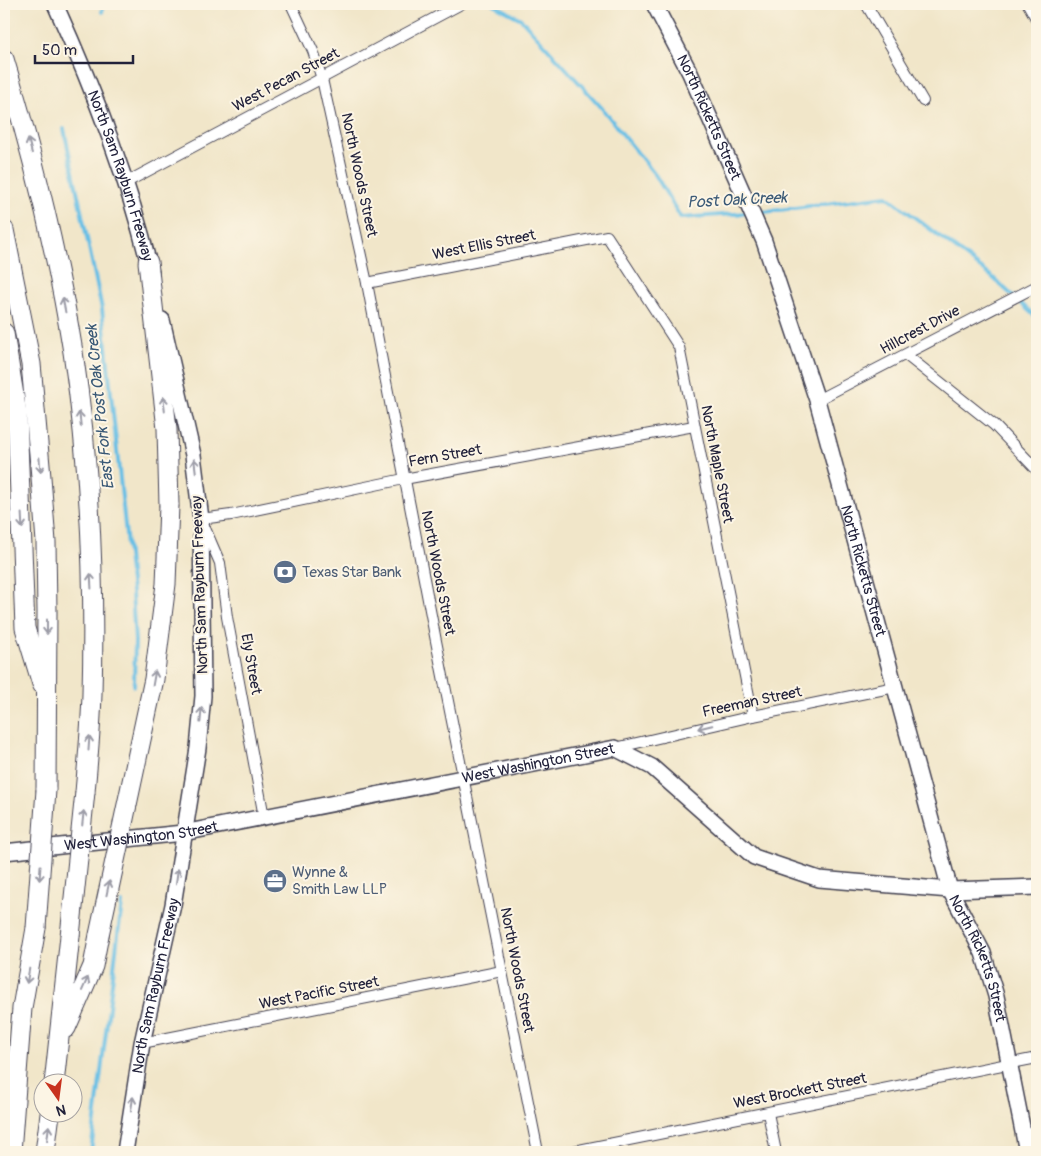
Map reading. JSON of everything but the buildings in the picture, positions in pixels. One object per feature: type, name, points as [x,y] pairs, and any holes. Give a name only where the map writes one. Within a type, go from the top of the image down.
[{"type":"highway","points":[[4,58],[39,185],[73,352],[88,505],[92,609],[92,695],[85,792],[55,1074]]},
{"type":"highway","points":[[4,230],[31,364],[46,542],[48,704],[46,790],[36,928],[22,1008],[11,1152]]},
{"type":"highway","points":[[59,1045],[94,966],[154,679],[166,584],[169,505],[167,429],[148,262]]},
{"type":"highway","points":[[4,333],[17,414],[25,628],[48,704]]},
{"type":"highway","points":[[45,1152],[49,1124]]},
{"type":"street","name":"North Sam Rayburn Freeway","points":[[55,4],[92,93],[125,183],[148,262],[193,455],[201,520],[202,696],[196,757],[173,905],[142,1044],[125,1152]]},
{"type":"street","name":"North Woods Street","points":[[291,4],[313,51],[322,79],[367,283],[463,779],[538,1152]]},
{"type":"street","name":"West Pecan Street","points":[[125,183],[461,4]]},
{"type":"street","name":"North Ricketts Street","points":[[654,4],[690,73],[764,241],[816,400],[950,890],[983,952],[996,996],[1027,1152]]},
{"type":"street","points":[[866,4],[923,101]]},
{"type":"street","points":[[1028,4],[1037,20]]},
{"type":"street","name":"West Ellis Street","points":[[367,283],[607,236]]},
{"type":"street","name":"North Maple Street","points":[[607,236],[679,347],[753,716]]},
{"type":"street","name":"Hillcrest Drive","points":[[816,400],[1037,286]]},
{"type":"street","points":[[906,355],[994,425],[1037,470]]},
{"type":"street","name":"Fern Street","points":[[201,520],[231,516],[404,479],[694,426]]},
{"type":"street","name":"Ely Street","points":[[201,520],[220,563],[227,617],[264,817]]},
{"type":"street","name":"Freeman Street","points":[[615,748],[753,716],[895,687]]},
{"type":"street","name":"West Washington Street","points":[[4,852],[184,832],[615,748],[652,767],[754,857],[819,878],[950,890],[1037,887]]},
{"type":"street","name":"West Pacific Street","points":[[142,1044],[502,972]]},
{"type":"street","name":"West Brockett Street","points":[[569,1152],[1037,1058]]},
{"type":"street","points":[[768,1113],[776,1152]]},
{"type":"waterway","name":"East Fork Post Oak Creek","points":[[102,12],[104,4]]},
{"type":"waterway","name":"Post Oak Creek","points":[[493,4],[521,19],[601,107],[656,176],[681,218],[747,213]]},
{"type":"waterway","name":"East Fork Post Oak Creek","points":[[64,129],[102,309],[132,592],[135,641],[134,686]]},
{"type":"waterway","name":"Post Oak Creek","points":[[756,213],[887,196],[991,276],[1037,318]]},
{"type":"waterway","name":"East Fork Post Oak Creek","points":[[91,1152],[122,903]]},
{"type":"place","name":"Texas Star Bank","points":[[285,572]]},
{"type":"place","name":"Wynne & Smith Law LLP","points":[[275,881]]}]
